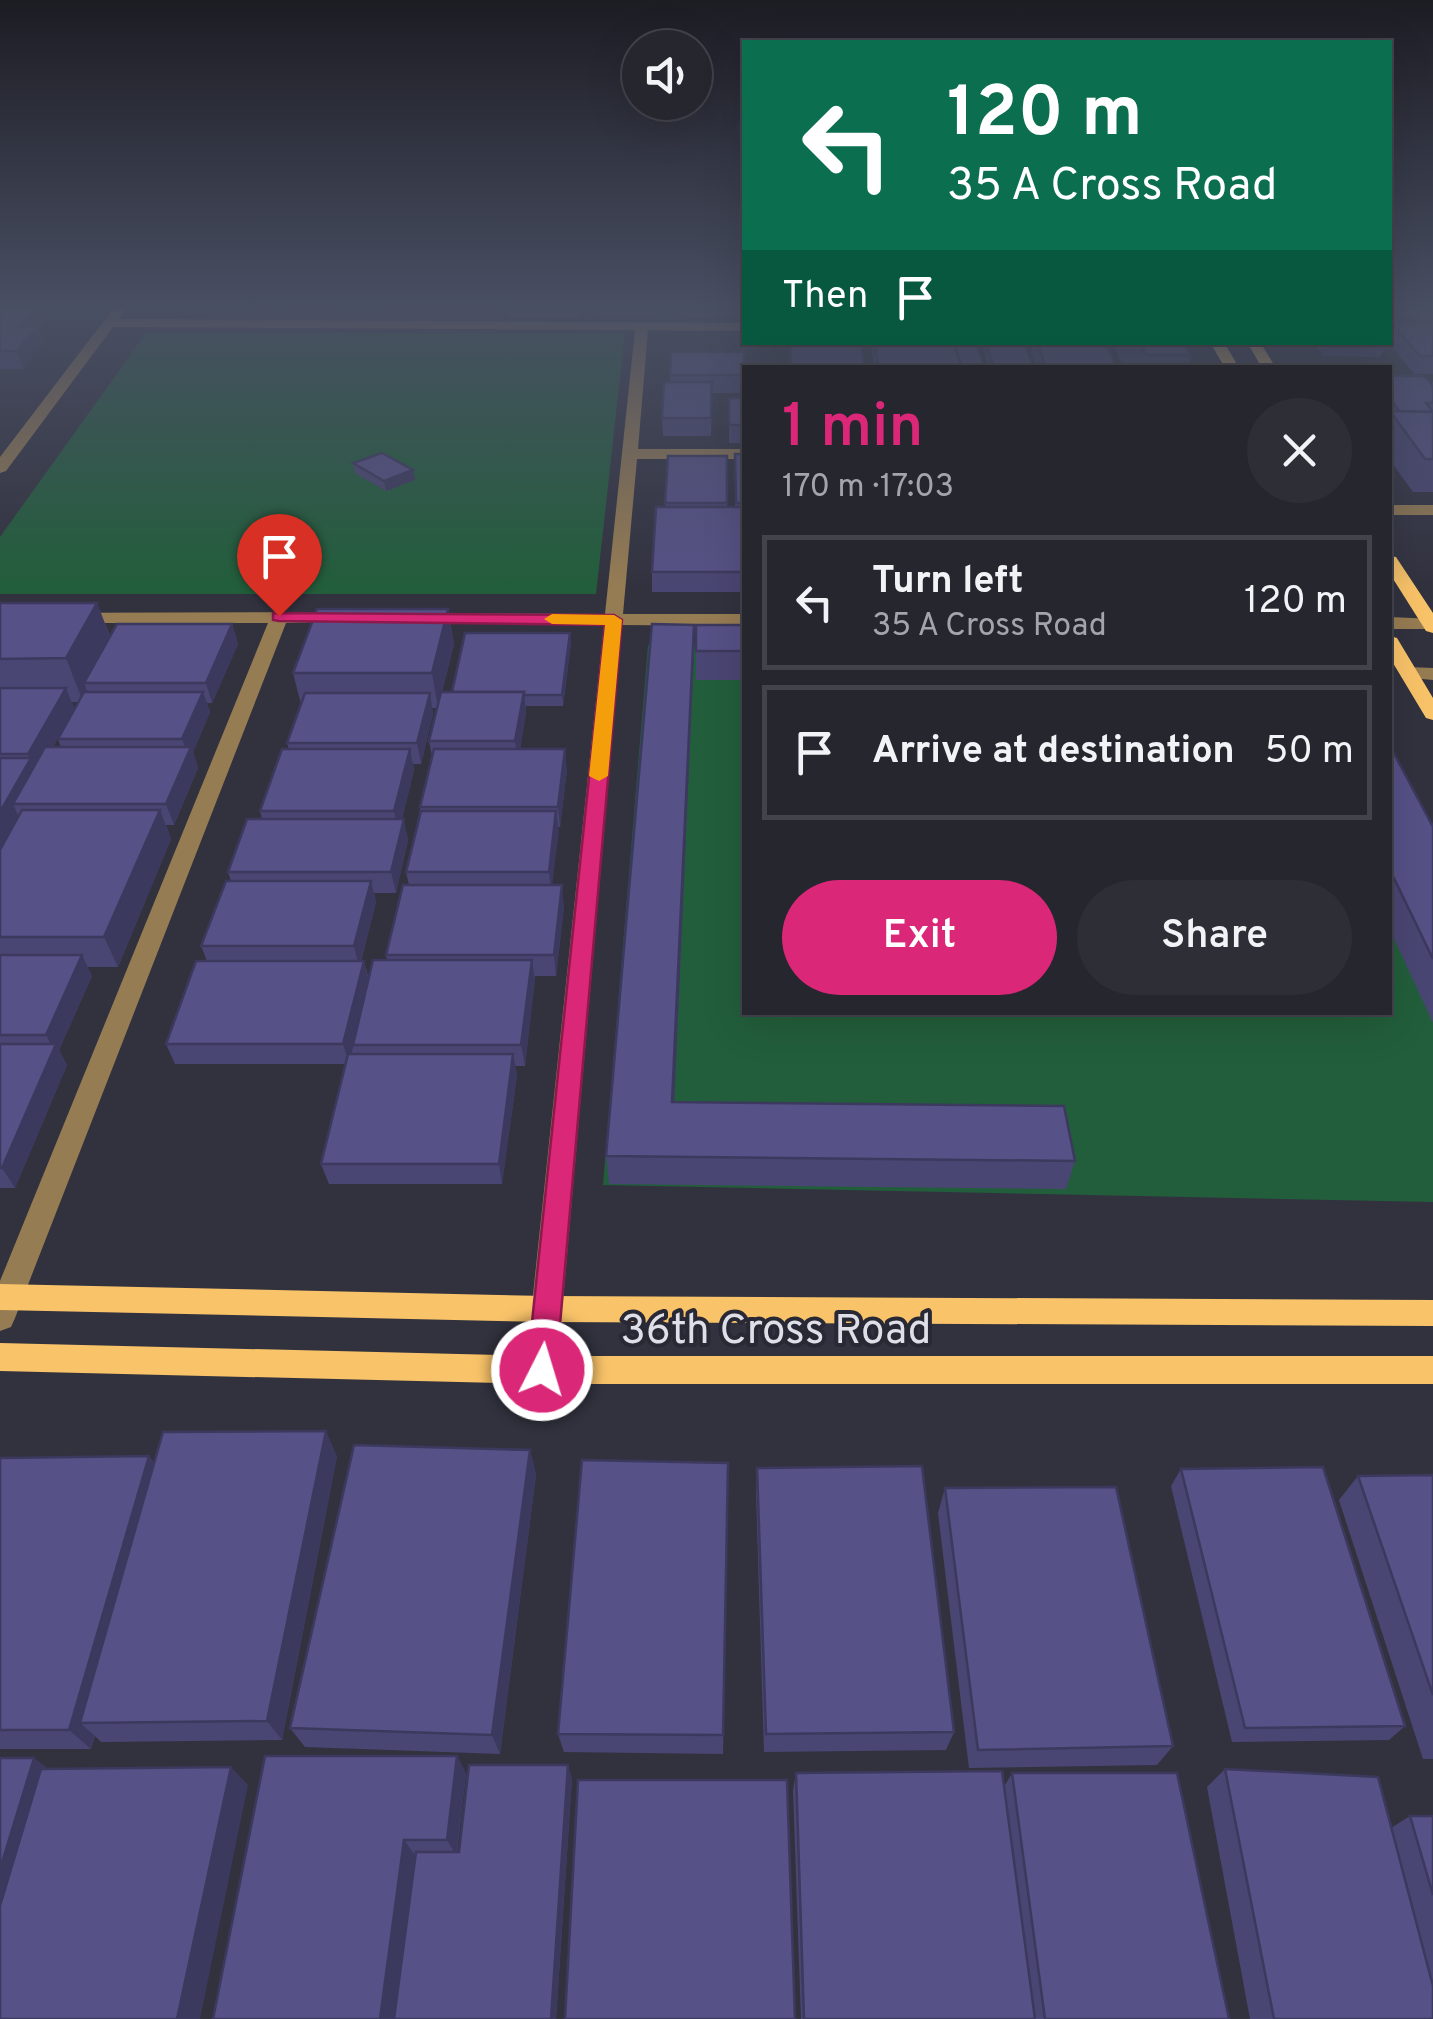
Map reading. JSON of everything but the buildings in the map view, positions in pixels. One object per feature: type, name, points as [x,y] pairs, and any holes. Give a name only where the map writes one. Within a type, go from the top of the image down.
[{"type":"main road","points":[[1392,564],[1432,626]]},
{"type":"main road","points":[[1392,646],[1433,714]]},
{"type":"main road","name":"36th Cross Road","points":[[3,1304],[1433,1314]]},
{"type":"main road","name":"36th Cross Road","points":[[0,1357],[542,1370],[1433,1370]]},
{"type":"street","points":[[0,468],[9,445],[47,399]]},
{"type":"street","points":[[542,1370],[635,399]]},
{"type":"street","points":[[630,454],[742,454]]},
{"type":"street","points":[[1392,510],[1433,510]]},
{"type":"street","points":[[3,1304],[279,616]]},
{"type":"street","points":[[0,618],[358,618]]},
{"type":"street","points":[[397,618],[742,620]]},
{"type":"street","points":[[1392,623],[1432,626]]},
{"type":"street","points":[[1408,674],[1433,674]]},
{"type":"green space","points":[[99,399],[618,399],[596,594],[0,594],[0,537]]},
{"type":"green space","points":[[648,645],[742,645],[742,1015],[1392,1015],[1392,779],[1433,859],[1433,1202],[603,1185]]},
{"type":"slow traffic","points":[[552,619],[614,620],[599,776]]},
{"type":"route","points":[[279,616],[614,620],[542,1370]]}]
